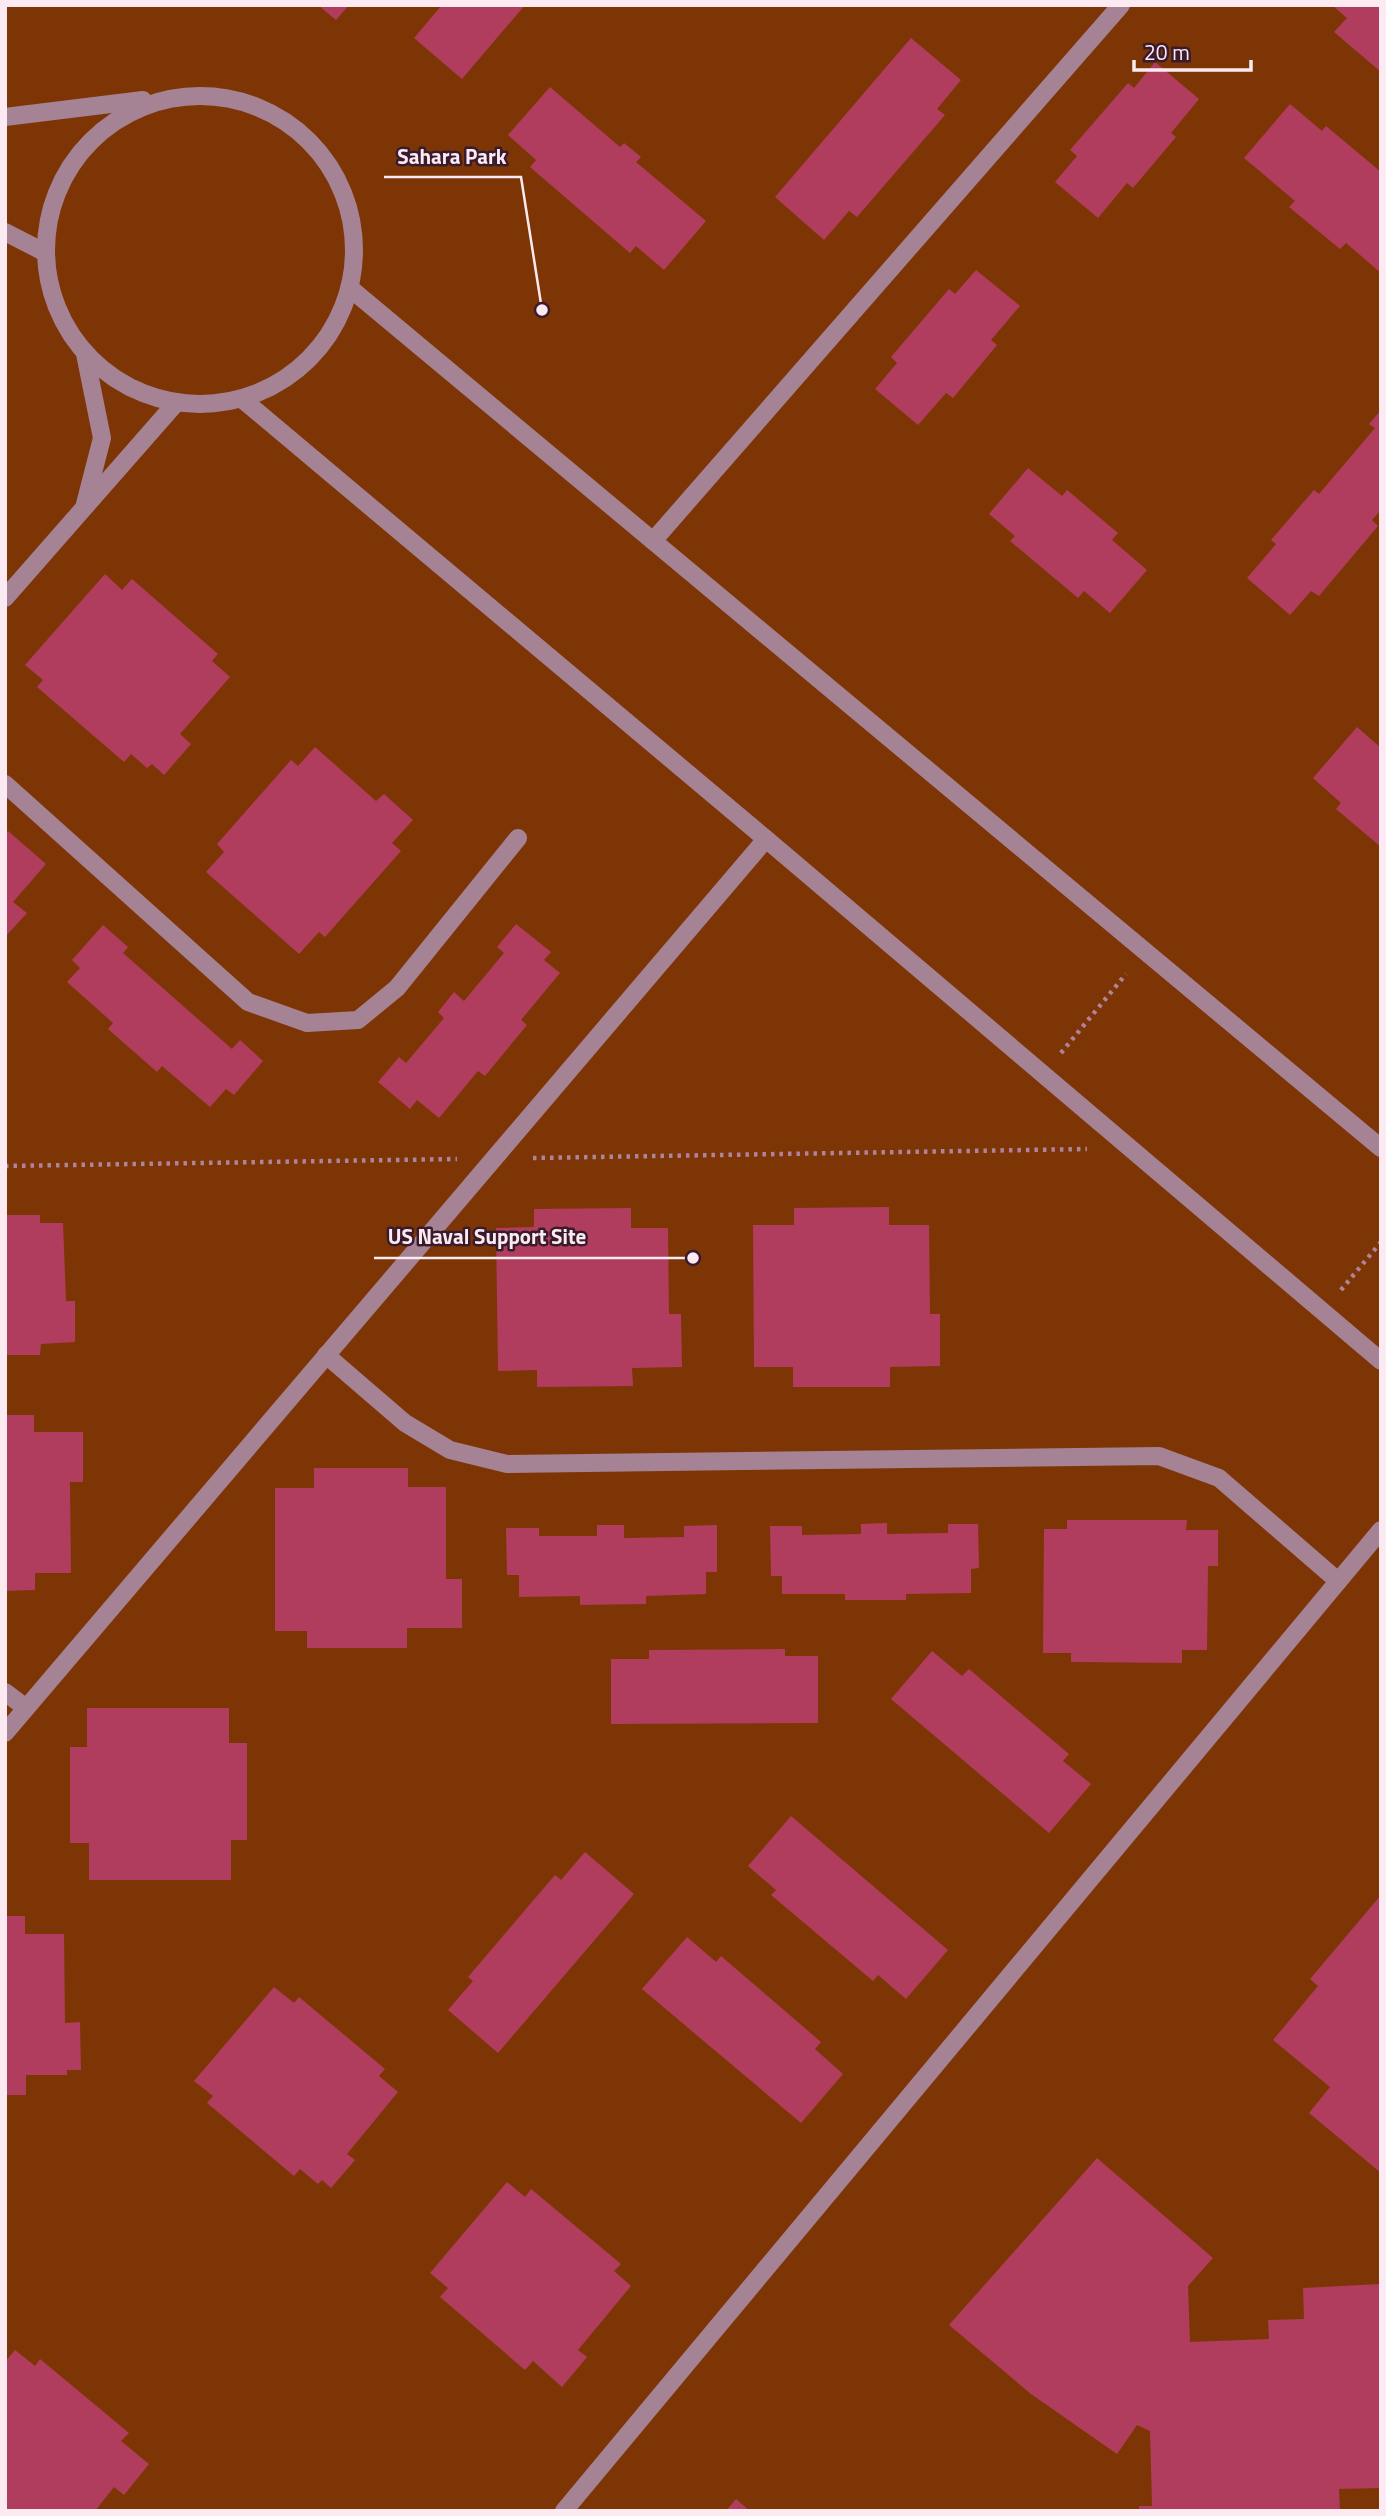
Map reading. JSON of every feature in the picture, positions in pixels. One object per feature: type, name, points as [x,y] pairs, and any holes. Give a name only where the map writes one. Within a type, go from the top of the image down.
[{"type":"street","points":[[653,541],[1121,5]]},
{"type":"street","points":[[5,117],[181,96],[232,98],[279,116],[318,148],[344,190],[356,239],[351,289],[328,338],[290,376],[242,399],[209,404],[176,403],[126,386],[85,354],[63,324],[49,289],[44,252],[50,207],[69,166],[99,132],[138,107],[181,96]]},
{"type":"street","points":[[5,232],[44,252]]},
{"type":"street","points":[[351,289],[1381,1148]]},
{"type":"street","points":[[84,508],[102,438],[85,354]]},
{"type":"street","points":[[242,399],[1381,1361]]},
{"type":"street","points":[[5,598],[176,403]]},
{"type":"street","points":[[5,785],[248,1002],[307,1023],[358,1020],[397,988],[519,838]]},
{"type":"street","points":[[5,1733],[766,839]]},
{"type":"street","points":[[326,1355],[405,1423],[428,1437],[450,1450],[507,1464],[1159,1456],[1219,1479],[1338,1581]]},
{"type":"street","points":[[564,2511],[1381,1530]]},
{"type":"street","points":[[5,1692],[26,1708]]},
{"type":"path","points":[[1043,1075],[1144,951]]},
{"type":"path","points":[[5,1166],[1130,1148]]},
{"type":"path","points":[[1322,1311],[1381,1242]]},
{"type":"shaded area","points":[[5,5],[1381,5],[1381,2511],[5,2511]]},
{"type":"building","points":[[318,5],[349,5],[336,20]]},
{"type":"building","points":[[442,5],[525,5],[462,79],[414,38]]},
{"type":"building","points":[[1332,5],[1381,5],[1381,72],[1334,32],[1347,18]]},
{"type":"building","points":[[911,38],[961,80],[937,109],[945,115],[857,217],[849,211],[824,240],[775,197]]},
{"type":"building","points":[[1155,62],[1199,99],[1171,133],[1176,137],[1133,188],[1127,183],[1098,218],[1055,182],[1077,156],[1070,150],[1128,83],[1134,88]]},
{"type":"building","points":[[550,87],[620,147],[624,143],[641,157],[636,162],[706,221],[664,270],[636,246],[630,253],[530,167],[536,160],[508,135]]},
{"type":"building","points":[[1290,104],[1322,131],[1326,126],[1381,172],[1381,273],[1346,243],[1340,249],[1289,207],[1295,201],[1244,158]]},
{"type":"building","points":[[976,270],[1020,306],[991,340],[997,345],[953,398],[946,393],[918,425],[875,389],[897,363],[891,357],[949,289],[955,294]]},
{"type":"building","points":[[1381,410],[1381,510],[1372,520],[1378,526],[1319,596],[1311,591],[1290,615],[1247,578],[1276,544],[1271,540],[1314,490],[1319,494],[1375,428],[1369,424]]},
{"type":"building","points":[[1028,468],[1062,496],[1067,490],[1118,533],[1112,540],[1147,570],[1110,613],[1084,591],[1078,598],[1010,541],[1015,536],[989,514]]},
{"type":"building","points":[[105,574],[122,590],[132,579],[218,654],[212,661],[230,677],[180,734],[191,744],[164,775],[152,764],[147,768],[131,754],[124,762],[37,687],[43,680],[25,665]]},
{"type":"building","points":[[1357,727],[1381,748],[1381,847],[1336,809],[1341,803],[1313,778]]},
{"type":"building","points":[[315,747],[376,801],[384,794],[413,820],[392,843],[401,851],[325,937],[319,932],[299,954],[206,872],[224,852],[217,844],[291,760],[298,766]]},
{"type":"building","points":[[8,831],[46,864],[13,902],[27,913],[5,937],[5,834]]},
{"type":"building","points":[[516,924],[551,952],[544,960],[560,973],[521,1020],[527,1025],[485,1076],[478,1071],[439,1118],[417,1100],[410,1109],[378,1082],[399,1057],[406,1063],[444,1018],[438,1012],[454,992],[464,1001],[504,953],[497,947]]},
{"type":"building","points":[[103,925],[128,947],[123,953],[232,1049],[240,1040],[263,1061],[234,1095],[226,1089],[210,1107],[162,1066],[157,1072],[108,1029],[113,1023],[67,982],[80,968],[72,960]]},
{"type":"building","points":[[889,1207],[889,1225],[929,1225],[930,1314],[940,1314],[940,1366],[890,1367],[890,1387],[793,1387],[793,1367],[754,1367],[753,1225],[794,1225],[794,1208]]},
{"type":"building","points":[[631,1208],[631,1228],[668,1228],[669,1314],[681,1314],[682,1367],[632,1368],[633,1386],[537,1387],[537,1370],[498,1371],[496,1228],[534,1227],[534,1209]]},
{"type":"building","points":[[5,1215],[40,1215],[40,1223],[63,1223],[66,1301],[75,1301],[75,1342],[41,1344],[40,1355],[5,1355]]},
{"type":"building","points":[[5,1415],[34,1415],[34,1432],[83,1432],[83,1482],[70,1482],[71,1573],[35,1573],[35,1590],[5,1591]]},
{"type":"building","points":[[314,1468],[408,1468],[408,1487],[446,1487],[446,1579],[462,1579],[462,1628],[407,1628],[407,1648],[307,1648],[307,1631],[275,1631],[275,1488],[314,1488]]},
{"type":"building","points":[[1067,1520],[1187,1520],[1186,1530],[1218,1530],[1218,1566],[1208,1566],[1207,1650],[1182,1650],[1182,1663],[1071,1662],[1071,1653],[1043,1653],[1044,1529],[1067,1529]]},
{"type":"building","points":[[887,1523],[887,1534],[948,1533],[948,1524],[978,1524],[979,1568],[971,1569],[971,1593],[906,1594],[906,1600],[845,1600],[845,1594],[782,1594],[782,1576],[771,1576],[770,1526],[802,1526],[802,1535],[861,1534],[861,1524]]},
{"type":"building","points":[[597,1525],[624,1525],[624,1538],[684,1537],[684,1526],[717,1525],[717,1572],[706,1572],[706,1594],[646,1596],[646,1604],[580,1605],[580,1596],[519,1597],[519,1575],[507,1575],[506,1528],[539,1528],[539,1536],[597,1536]]},
{"type":"building","points":[[785,1649],[785,1656],[818,1656],[818,1723],[611,1724],[611,1659],[649,1659],[649,1650]]},
{"type":"building","points":[[932,1651],[962,1676],[969,1669],[1069,1754],[1063,1761],[1091,1784],[1049,1833],[891,1699]]},
{"type":"building","points":[[87,1708],[229,1708],[229,1743],[247,1743],[247,1840],[231,1840],[231,1880],[89,1880],[89,1843],[70,1843],[70,1747],[87,1747]]},
{"type":"building","points":[[791,1816],[948,1950],[906,1999],[878,1975],[873,1981],[771,1895],[776,1890],[748,1866]]},
{"type":"building","points":[[585,1852],[634,1894],[498,2053],[448,2010],[473,1981],[468,1977],[555,1875],[561,1880]]},
{"type":"building","points":[[1381,1895],[1381,2173],[1309,2113],[1330,2087],[1273,2040],[1318,1986],[1310,1979]]},
{"type":"building","points":[[5,1916],[25,1916],[25,1934],[64,1934],[65,2023],[80,2022],[81,2070],[67,2070],[67,2075],[26,2075],[26,2095],[5,2095]]},
{"type":"building","points":[[687,1937],[716,1962],[721,1956],[821,2042],[815,2049],[843,2074],[801,2123],[642,1989]]},
{"type":"building","points":[[274,1987],[294,2003],[299,1997],[385,2069],[379,2076],[398,2092],[347,2154],[355,2160],[331,2188],[322,2180],[318,2184],[300,2169],[294,2176],[207,2103],[213,2096],[194,2081]]},
{"type":"building","points":[[1097,2158],[1213,2258],[1188,2286],[1190,2342],[1269,2339],[1268,2320],[1304,2319],[1303,2288],[1381,2284],[1381,2488],[1339,2489],[1340,2511],[1139,2511],[1139,2506],[1152,2506],[1150,2431],[1137,2425],[1117,2454],[1031,2394],[949,2325]]},
{"type":"building","points":[[507,2182],[525,2197],[531,2189],[621,2264],[614,2271],[631,2286],[578,2350],[587,2357],[562,2387],[533,2361],[525,2370],[440,2297],[448,2288],[430,2273]]},
{"type":"building","points":[[15,2350],[35,2366],[40,2359],[129,2433],[121,2441],[149,2464],[124,2495],[114,2487],[95,2511],[5,2511],[5,2362]]},
{"type":"building","points":[[736,2499],[750,2511],[726,2511]]},
{"type":"place","name":"Sahara Park","points":[[542,310]]},
{"type":"place","name":"US Naval Support Site","points":[[693,1258]]}]
